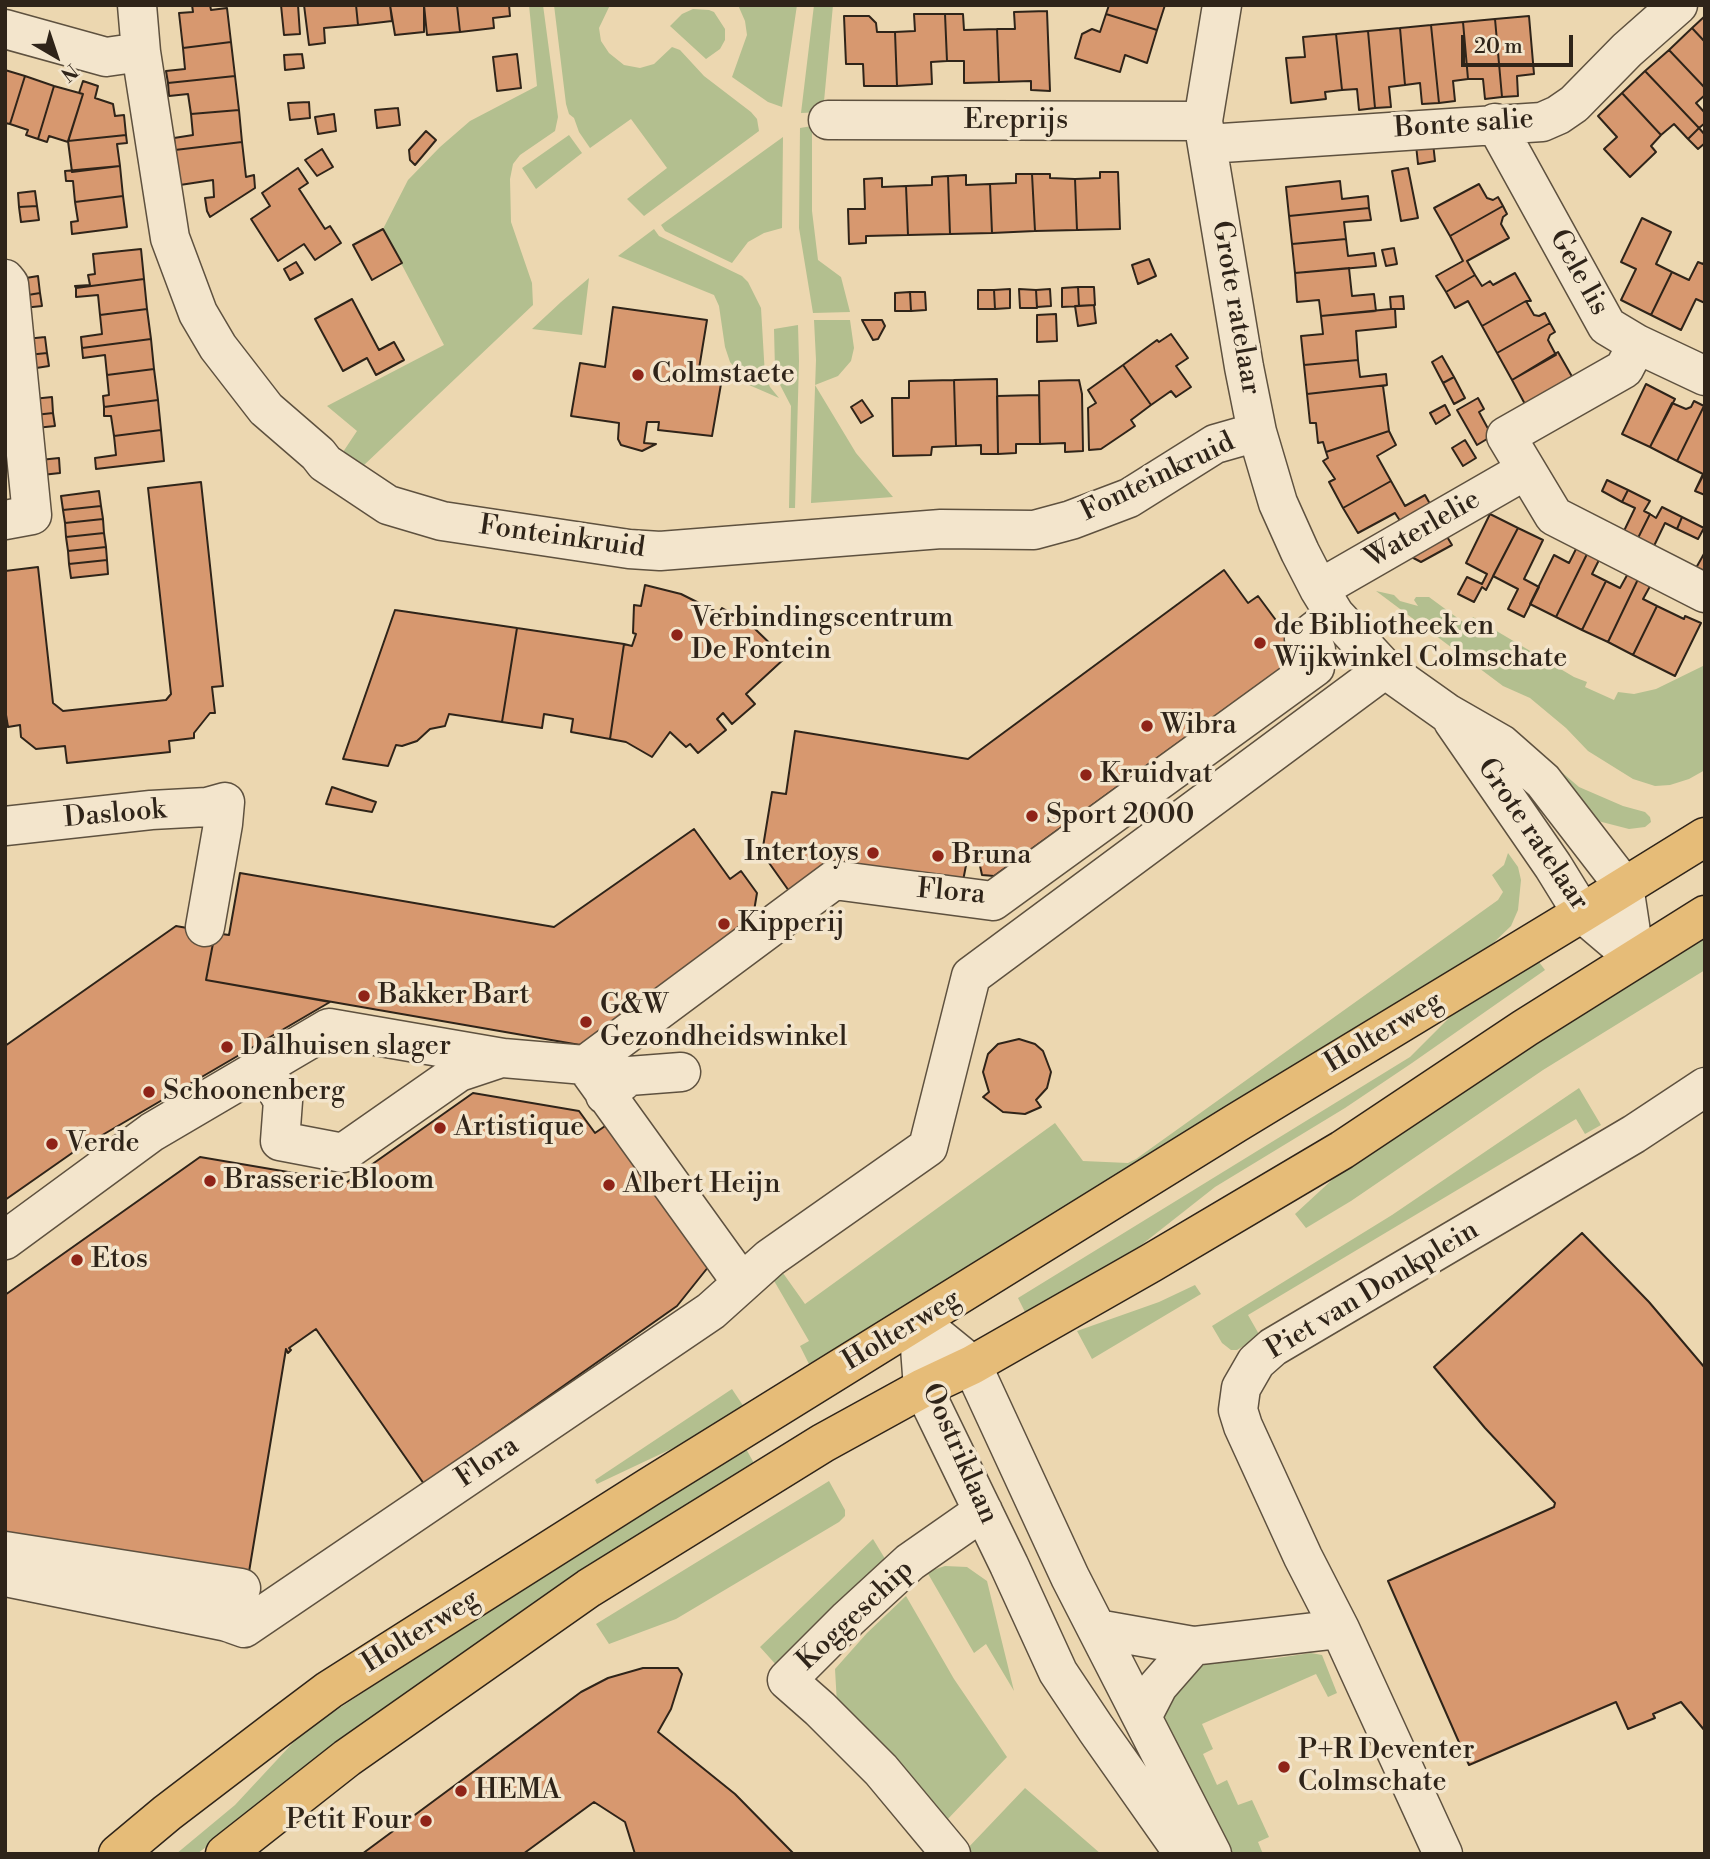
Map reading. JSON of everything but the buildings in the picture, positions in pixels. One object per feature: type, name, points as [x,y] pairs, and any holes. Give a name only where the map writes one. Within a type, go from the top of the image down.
[{"type":"main road","name":"Holterweg","points":[[118,1854],[167,1813],[329,1690],[649,1487],[1705,836]]},
{"type":"main road","name":"Holterweg","points":[[225,1854],[347,1758],[589,1588],[823,1443],[923,1388],[972,1365],[1342,1150],[1525,1027],[1705,915]]},
{"type":"street","name":"Fonteinkruid","points":[[137,5],[141,52],[170,238],[182,275],[206,329],[235,372],[266,409],[325,463],[388,505],[442,521],[629,549],[660,551],[941,529],[1034,530],[1071,520],[1129,498],[1214,444],[1257,432]]},
{"type":"street","name":"Grote ratelaar","points":[[1223,5],[1205,132],[1244,367],[1257,432],[1278,503],[1327,602],[1385,669],[1447,713],[1501,744],[1543,781],[1624,886],[1635,958]]},
{"type":"street","name":"Bonte salie","points":[[1205,132],[1542,122],[1574,104],[1678,5]]},
{"type":"street","points":[[5,29],[106,57],[141,52]]},
{"type":"street","name":"Ereprijs","points":[[828,120],[1205,132]]},
{"type":"street","name":"Gele lis","points":[[1495,123],[1607,326],[1637,344],[1705,376]]},
{"type":"street","points":[[5,279],[9,284],[32,515],[5,520]]},
{"type":"street","points":[[1637,344],[1624,369],[1506,436],[1554,516],[1705,593]]},
{"type":"street","name":"Waterlelie","points":[[1327,602],[1526,470]]},
{"type":"street","name":"Flora","points":[[595,1080],[834,880],[993,901],[1315,667],[1316,650],[1304,639],[1327,602]]},
{"type":"street","name":"Flora","points":[[5,1577],[227,1622],[244,1628],[711,1311],[770,1258],[928,1147],[971,976],[1385,669]]},
{"type":"street","name":"Grote ratelaar","points":[[1447,713],[1524,823],[1582,914],[1635,958]]},
{"type":"street","name":"Daslook","points":[[5,826],[151,810],[207,807],[225,802],[205,927]]},
{"type":"street","points":[[5,1240],[152,1132],[329,1028],[503,1058],[595,1080],[681,1073]]},
{"type":"street","points":[[264,1068],[283,1101],[280,1140],[344,1153],[459,1072],[503,1058]]},
{"type":"street","points":[[595,1080],[742,1283]]},
{"type":"street","name":"Piet van Donkplein","points":[[1437,1841],[1243,1426],[1238,1410],[1241,1388],[1256,1362],[1273,1347],[1634,1134],[1705,1087]]},
{"type":"street","name":"Oostriklaan","points":[[918,1321],[972,1365],[1097,1629],[1212,1854]]},
{"type":"street","name":"Oostriklaan","points":[[918,1321],[923,1388],[1058,1672],[1184,1854]]},
{"type":"street","name":"Koggeschip","points":[[951,1854],[881,1770],[787,1680],[910,1562],[983,1511]]},
{"type":"street","points":[[5,1551],[241,1588],[227,1622]]},
{"type":"street","points":[[1097,1629],[1194,1646],[1340,1629]]},
{"type":"street","points":[[1142,1717],[1158,1686],[1194,1646]]},
{"type":"green space","points":[[529,5],[543,5],[558,117],[555,131],[520,155],[513,164],[510,179],[511,222],[532,283],[533,305],[363,466],[343,452],[357,431],[327,406],[444,345],[383,229],[408,180],[440,147],[470,121],[537,86]]},
{"type":"green space","points":[[554,5],[610,5],[599,28],[601,41],[609,53],[624,65],[640,68],[654,64],[672,47],[680,50],[704,76],[751,112],[757,119],[759,131],[644,216],[627,199],[667,168],[631,119],[590,148],[579,132],[574,118],[569,114],[566,104]]},
{"type":"green space","points":[[738,5],[797,5],[782,107],[768,102],[732,77],[747,35],[745,21]]},
{"type":"green space","points":[[814,5],[833,5],[823,112],[801,113]]},
{"type":"green space","points":[[693,9],[714,12],[725,29],[725,40],[720,49],[706,59],[670,26],[682,14]]},
{"type":"green space","points":[[812,126],[812,211],[818,260],[841,277],[850,312],[813,313],[799,228],[800,128]]},
{"type":"green space","points":[[569,135],[582,153],[536,189],[522,168]]},
{"type":"green space","points":[[783,137],[782,228],[764,233],[748,242],[732,263],[665,231],[661,225]]},
{"type":"green space","points":[[654,229],[659,236],[742,276],[748,282],[761,308],[765,376],[779,398],[749,385],[730,362],[719,306],[714,295],[618,256]]},
{"type":"green space","points":[[589,278],[582,335],[532,329],[561,302]]},
{"type":"green space","points":[[814,320],[850,320],[854,348],[851,361],[838,376],[815,385],[816,360]]},
{"type":"green space","points":[[798,325],[795,508],[789,508],[791,406],[775,370],[774,329]]},
{"type":"green space","points":[[815,385],[856,453],[893,497],[811,503]]},
{"type":"green space","points":[[1376,591],[1394,595],[1400,601],[1418,606],[1414,600],[1416,597],[1429,597],[1467,625],[1473,617],[1587,682],[1585,687],[1614,700],[1618,692],[1634,694],[1656,689],[1705,665],[1705,770],[1670,785],[1655,786],[1633,779],[1588,751],[1566,728],[1530,698],[1503,686]]},
{"type":"green space","points":[[1558,769],[1579,787],[1623,806],[1645,812],[1651,822],[1645,827],[1629,829],[1598,821]]},
{"type":"green space","points":[[1508,853],[1518,867],[1521,880],[1518,910],[1511,926],[1487,949],[809,1364],[800,1346],[809,1341],[773,1279],[783,1273],[805,1304],[1055,1123],[1083,1161],[1128,1163],[1136,1159],[1498,900],[1503,892],[1492,875],[1504,865]]},
{"type":"green space","points":[[1705,937],[1705,970],[1543,1070],[1351,1201],[1306,1228],[1295,1214],[1334,1178],[1536,1041]]},
{"type":"green space","points":[[1539,962],[1545,970],[1412,1063],[1345,1108],[1215,1187],[1121,1261],[1026,1314],[1018,1298],[1410,1057],[1454,1013]]},
{"type":"green space","points":[[1579,1088],[1601,1125],[1585,1134],[1576,1119],[1248,1315],[1260,1336],[1237,1350],[1231,1350],[1222,1343],[1212,1326],[1392,1215]]},
{"type":"green space","points":[[1195,1285],[1201,1294],[1092,1359],[1077,1331],[1159,1302]]},
{"type":"green space","points":[[732,1389],[744,1407],[686,1442],[597,1484],[595,1480]]},
{"type":"green space","points":[[745,1447],[755,1465],[524,1609],[331,1749],[197,1854],[176,1854],[235,1805],[302,1733],[445,1638]]},
{"type":"green space","points":[[829,1481],[845,1510],[845,1516],[839,1522],[676,1619],[609,1644],[596,1624]]},
{"type":"green space","points":[[873,1539],[887,1562],[778,1667],[760,1647]]},
{"type":"green space","points":[[945,1566],[967,1567],[987,1581],[1014,1691],[986,1644],[974,1653],[927,1572]]},
{"type":"green space","points":[[906,1596],[954,1679],[1007,1757],[945,1822],[837,1704],[835,1669],[867,1633]]},
{"type":"green space","points":[[1311,1653],[1322,1655],[1337,1693],[1328,1697],[1316,1674],[1202,1724],[1213,1749],[1203,1754],[1217,1785],[1227,1780],[1238,1805],[1252,1800],[1269,1837],[1258,1842],[1263,1854],[1233,1854],[1168,1741],[1164,1710],[1186,1671],[1215,1661],[1270,1659]]},
{"type":"green space","points":[[1025,1788],[1101,1854],[969,1854],[966,1850]]},
{"type":"place","name":"Colmstaete","points":[[638,375]]},
{"type":"place","name":"Verbindingscentrum De Fontein","points":[[677,635]]},
{"type":"place","name":"de Bibliotheek en Wijkwinkel Colmschate","points":[[1260,643]]},
{"type":"place","name":"Wibra","points":[[1147,726]]},
{"type":"place","name":"Kruidvat","points":[[1086,775]]},
{"type":"place","name":"Sport 2000","points":[[1032,816]]},
{"type":"place","name":"Intertoys","points":[[873,853]]},
{"type":"place","name":"Bruna","points":[[938,856]]},
{"type":"place","name":"Kipperij","points":[[724,924]]},
{"type":"place","name":"Bakker Bart","points":[[364,996]]},
{"type":"place","name":"G&W Gezondheidswinkel","points":[[586,1022]]},
{"type":"place","name":"Dalhuisen slager","points":[[227,1047]]},
{"type":"place","name":"Schoonenberg","points":[[149,1092]]},
{"type":"place","name":"Artistique","points":[[440,1128]]},
{"type":"place","name":"Verde","points":[[52,1144]]},
{"type":"place","name":"Brasserie Bloom","points":[[210,1181]]},
{"type":"place","name":"Albert Heijn","points":[[609,1185]]},
{"type":"place","name":"Etos","points":[[77,1260]]},
{"type":"place","name":"P+R Deventer Colmschate","points":[[1284,1767]]},
{"type":"place","name":"HEMA","points":[[461,1791]]},
{"type":"place","name":"Petit Four","points":[[426,1821]]}]
